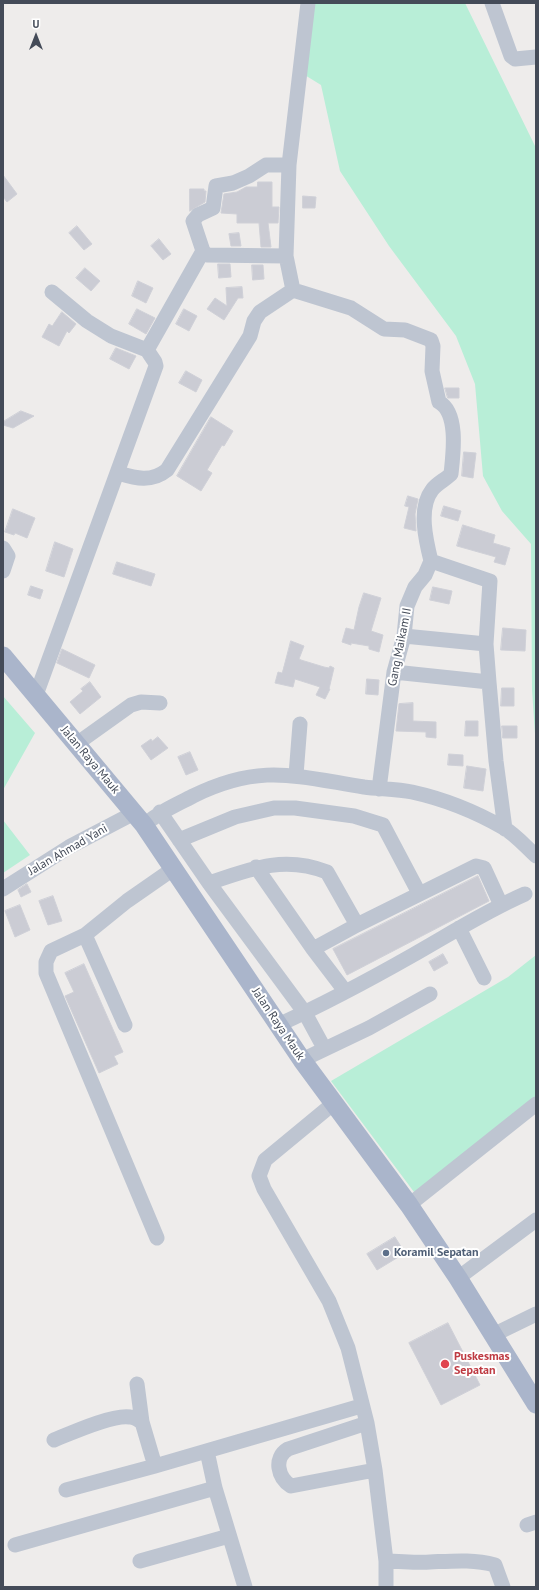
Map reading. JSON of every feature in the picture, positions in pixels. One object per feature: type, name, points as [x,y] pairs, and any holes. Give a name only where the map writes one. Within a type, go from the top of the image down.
[{"type":"main road","name":"Jalan Raya Mauk","points":[[3,656],[139,819],[302,1060],[409,1205],[458,1278],[536,1404]]},
{"type":"street","points":[[293,290],[286,256],[289,165],[308,3]]},
{"type":"street","points":[[492,3],[511,56],[515,59],[536,57]]},
{"type":"street","points":[[286,256],[255,254],[210,256],[203,250],[193,221],[198,215],[213,208],[216,186],[233,183],[249,176],[266,165],[289,165]]},
{"type":"street","points":[[147,350],[203,250]]},
{"type":"street","points":[[118,473],[144,480],[160,475],[167,470],[250,336],[254,321],[260,312],[293,290]]},
{"type":"street","points":[[293,290],[351,308],[384,329],[405,330],[427,338],[432,343],[433,376],[439,402],[442,404],[451,422],[454,443],[451,474],[432,490],[426,503],[424,536],[431,561],[490,581],[486,644],[496,761],[505,829]]},
{"type":"street","points":[[36,694],[156,366],[147,350],[111,336],[52,292]]},
{"type":"street","points":[[3,548],[8,556],[3,571]]},
{"type":"street","name":"Gang Maikam II","points":[[379,789],[394,672],[404,636],[407,606],[415,587],[425,575],[431,561]]},
{"type":"street","points":[[404,636],[486,644]]},
{"type":"street","points":[[394,672],[490,682]]},
{"type":"street","points":[[76,745],[131,705],[141,702],[160,703]]},
{"type":"street","points":[[296,775],[300,724]]},
{"type":"street","name":"Jalan Ahmad Yani","points":[[3,889],[68,847],[160,812],[213,786],[230,780],[267,775],[296,775],[379,789],[411,792],[454,804],[505,829],[536,856]]},
{"type":"street","points":[[179,840],[236,817],[274,808],[295,808],[354,816],[383,825],[419,893]]},
{"type":"street","points":[[160,812],[305,1013],[324,1048]]},
{"type":"street","points":[[210,883],[272,864],[311,866],[327,872],[357,925]]},
{"type":"street","points":[[313,949],[419,893],[473,867],[480,866],[485,870],[501,905]]},
{"type":"street","points":[[256,868],[313,949],[345,991]]},
{"type":"street","points":[[157,1238],[46,973],[46,962],[51,951],[85,935],[127,901],[173,869]]},
{"type":"street","points":[[278,1025],[305,1013],[501,905],[525,894]]},
{"type":"street","points":[[459,928],[484,978]]},
{"type":"street","points":[[85,935],[125,1025]]},
{"type":"street","points":[[302,1060],[324,1048],[369,1028],[430,994]]},
{"type":"street","points":[[334,1103],[265,1160],[259,1176],[264,1189],[330,1301],[348,1348],[367,1423],[375,1470],[386,1561],[386,1587]]},
{"type":"street","points":[[409,1205],[536,1104]]},
{"type":"street","points":[[458,1278],[536,1220]]},
{"type":"street","points":[[493,1335],[536,1314]]},
{"type":"street","points":[[137,1384],[142,1422],[155,1466]]},
{"type":"street","points":[[66,1490],[208,1451],[362,1406]]},
{"type":"street","points":[[54,1440],[96,1424],[130,1416],[142,1422]]},
{"type":"street","points":[[367,1423],[288,1449],[281,1454],[278,1463],[283,1479],[291,1486],[375,1470]]},
{"type":"street","points":[[208,1451],[215,1488],[245,1587]]},
{"type":"street","points":[[15,1545],[215,1488]]},
{"type":"street","points":[[140,1560],[229,1536]]},
{"type":"street","points":[[386,1561],[429,1562],[459,1560],[484,1562],[495,1565],[503,1587]]},
{"type":"green space","points":[[301,3],[465,3],[536,148],[536,748],[532,690],[531,544],[502,511],[483,476],[475,384],[456,336],[389,246],[340,171],[321,85],[295,69]]},
{"type":"green space","points":[[3,696],[35,733],[3,790]]},
{"type":"green space","points":[[3,820],[30,855],[3,873]]},
{"type":"green space","points":[[536,955],[536,1111],[420,1200],[331,1081],[508,977]]},
{"type":"building","points":[[3,175],[17,194],[7,202],[3,197]]},
{"type":"building","points":[[258,182],[272,182],[272,207],[279,207],[278,223],[268,223],[271,247],[261,247],[259,223],[237,223],[237,214],[221,213],[224,194],[237,192],[246,187],[257,187]]},
{"type":"building","points":[[190,189],[204,189],[204,191],[206,191],[205,202],[190,211]]},
{"type":"building","points":[[303,196],[316,197],[315,208],[303,208]]},
{"type":"building","points":[[77,226],[92,244],[84,250],[69,233]]},
{"type":"building","points":[[239,233],[241,246],[231,246],[229,234]]},
{"type":"building","points":[[159,239],[171,254],[163,260],[151,246]]},
{"type":"building","points":[[218,264],[230,264],[231,277],[219,278]]},
{"type":"building","points":[[252,265],[263,265],[264,279],[253,280]]},
{"type":"building","points":[[85,268],[100,281],[91,291],[76,278]]},
{"type":"building","points":[[138,281],[153,288],[146,303],[132,296]]},
{"type":"building","points":[[242,287],[243,298],[238,298],[224,320],[207,309],[215,298],[227,306],[226,288]]},
{"type":"building","points":[[137,309],[155,318],[146,334],[129,324]]},
{"type":"building","points":[[184,309],[197,316],[189,331],[176,324]]},
{"type":"building","points":[[62,312],[76,324],[69,333],[67,331],[59,346],[42,337],[49,324],[52,326]]},
{"type":"building","points":[[116,348],[136,356],[129,369],[110,359]]},
{"type":"building","points":[[186,371],[202,380],[196,392],[179,383]]},
{"type":"building","points":[[445,388],[459,388],[459,398],[448,398]]},
{"type":"building","points":[[21,411],[34,416],[13,428],[3,425],[3,422]]},
{"type":"building","points":[[211,417],[233,431],[224,446],[222,445],[207,470],[212,473],[201,491],[177,476]]},
{"type":"building","points":[[464,452],[476,453],[473,478],[462,476]]},
{"type":"building","points":[[408,496],[418,499],[415,514],[416,531],[404,528],[409,507],[405,506]]},
{"type":"building","points":[[444,506],[461,511],[458,521],[441,516]]},
{"type":"building","points":[[13,509],[35,518],[27,538],[15,533],[14,535],[5,532]]},
{"type":"building","points":[[463,525],[495,535],[493,543],[510,548],[505,565],[494,562],[496,557],[457,546]]},
{"type":"building","points":[[55,542],[73,549],[64,577],[46,571]]},
{"type":"building","points":[[117,562],[155,574],[151,586],[113,574]]},
{"type":"building","points":[[31,586],[43,590],[40,599],[28,595]]},
{"type":"building","points":[[433,587],[452,591],[449,604],[430,600]]},
{"type":"building","points":[[364,593],[381,598],[371,631],[383,635],[379,652],[369,649],[369,646],[351,643],[351,645],[342,642],[346,628],[354,630]]},
{"type":"building","points":[[503,628],[526,630],[525,651],[501,650]]},
{"type":"building","points":[[291,641],[304,646],[299,659],[324,667],[329,668],[330,666],[334,668],[330,689],[325,699],[316,695],[320,687],[295,679],[293,687],[275,683],[278,672],[282,673]]},
{"type":"building","points":[[62,649],[95,665],[89,678],[57,663]]},
{"type":"building","points":[[367,679],[379,680],[378,695],[366,694]]},
{"type":"building","points":[[90,682],[101,697],[80,714],[70,702],[83,691],[81,689]]},
{"type":"building","points":[[502,688],[514,688],[514,706],[501,706]]},
{"type":"building","points":[[413,703],[413,721],[436,722],[436,738],[426,737],[426,732],[396,731],[399,704]]},
{"type":"building","points":[[466,721],[478,721],[478,736],[465,736]]},
{"type":"building","points":[[502,726],[517,726],[517,738],[503,738]]},
{"type":"building","points":[[158,737],[168,748],[151,760],[141,746],[151,739],[152,741]]},
{"type":"building","points":[[190,752],[198,770],[186,775],[178,757]]},
{"type":"building","points":[[449,754],[463,755],[463,766],[448,765]]},
{"type":"building","points":[[467,766],[486,769],[483,791],[464,788]]},
{"type":"building","points":[[478,876],[489,901],[347,975],[333,949]]},
{"type":"building","points":[[27,884],[31,892],[21,897],[18,890]]},
{"type":"building","points":[[53,896],[62,921],[48,925],[39,901]]},
{"type":"building","points":[[20,905],[30,930],[15,937],[5,911]]},
{"type":"building","points":[[443,954],[448,963],[434,971],[429,962]]},
{"type":"building","points":[[84,964],[123,1052],[114,1056],[118,1064],[99,1073],[65,996],[74,992],[65,973]]},
{"type":"building","name":"Koramil Sepatan","points":[[395,1237],[405,1253],[377,1270],[367,1254]]},
{"type":"building","name":"Puskesmas Sepatan","points":[[448,1323],[480,1385],[441,1405],[409,1343]]},
{"type":"place","name":"Koramil Sepatan","points":[[386,1253]]},
{"type":"place","name":"Puskesmas Sepatan","points":[[445,1364]]}]
